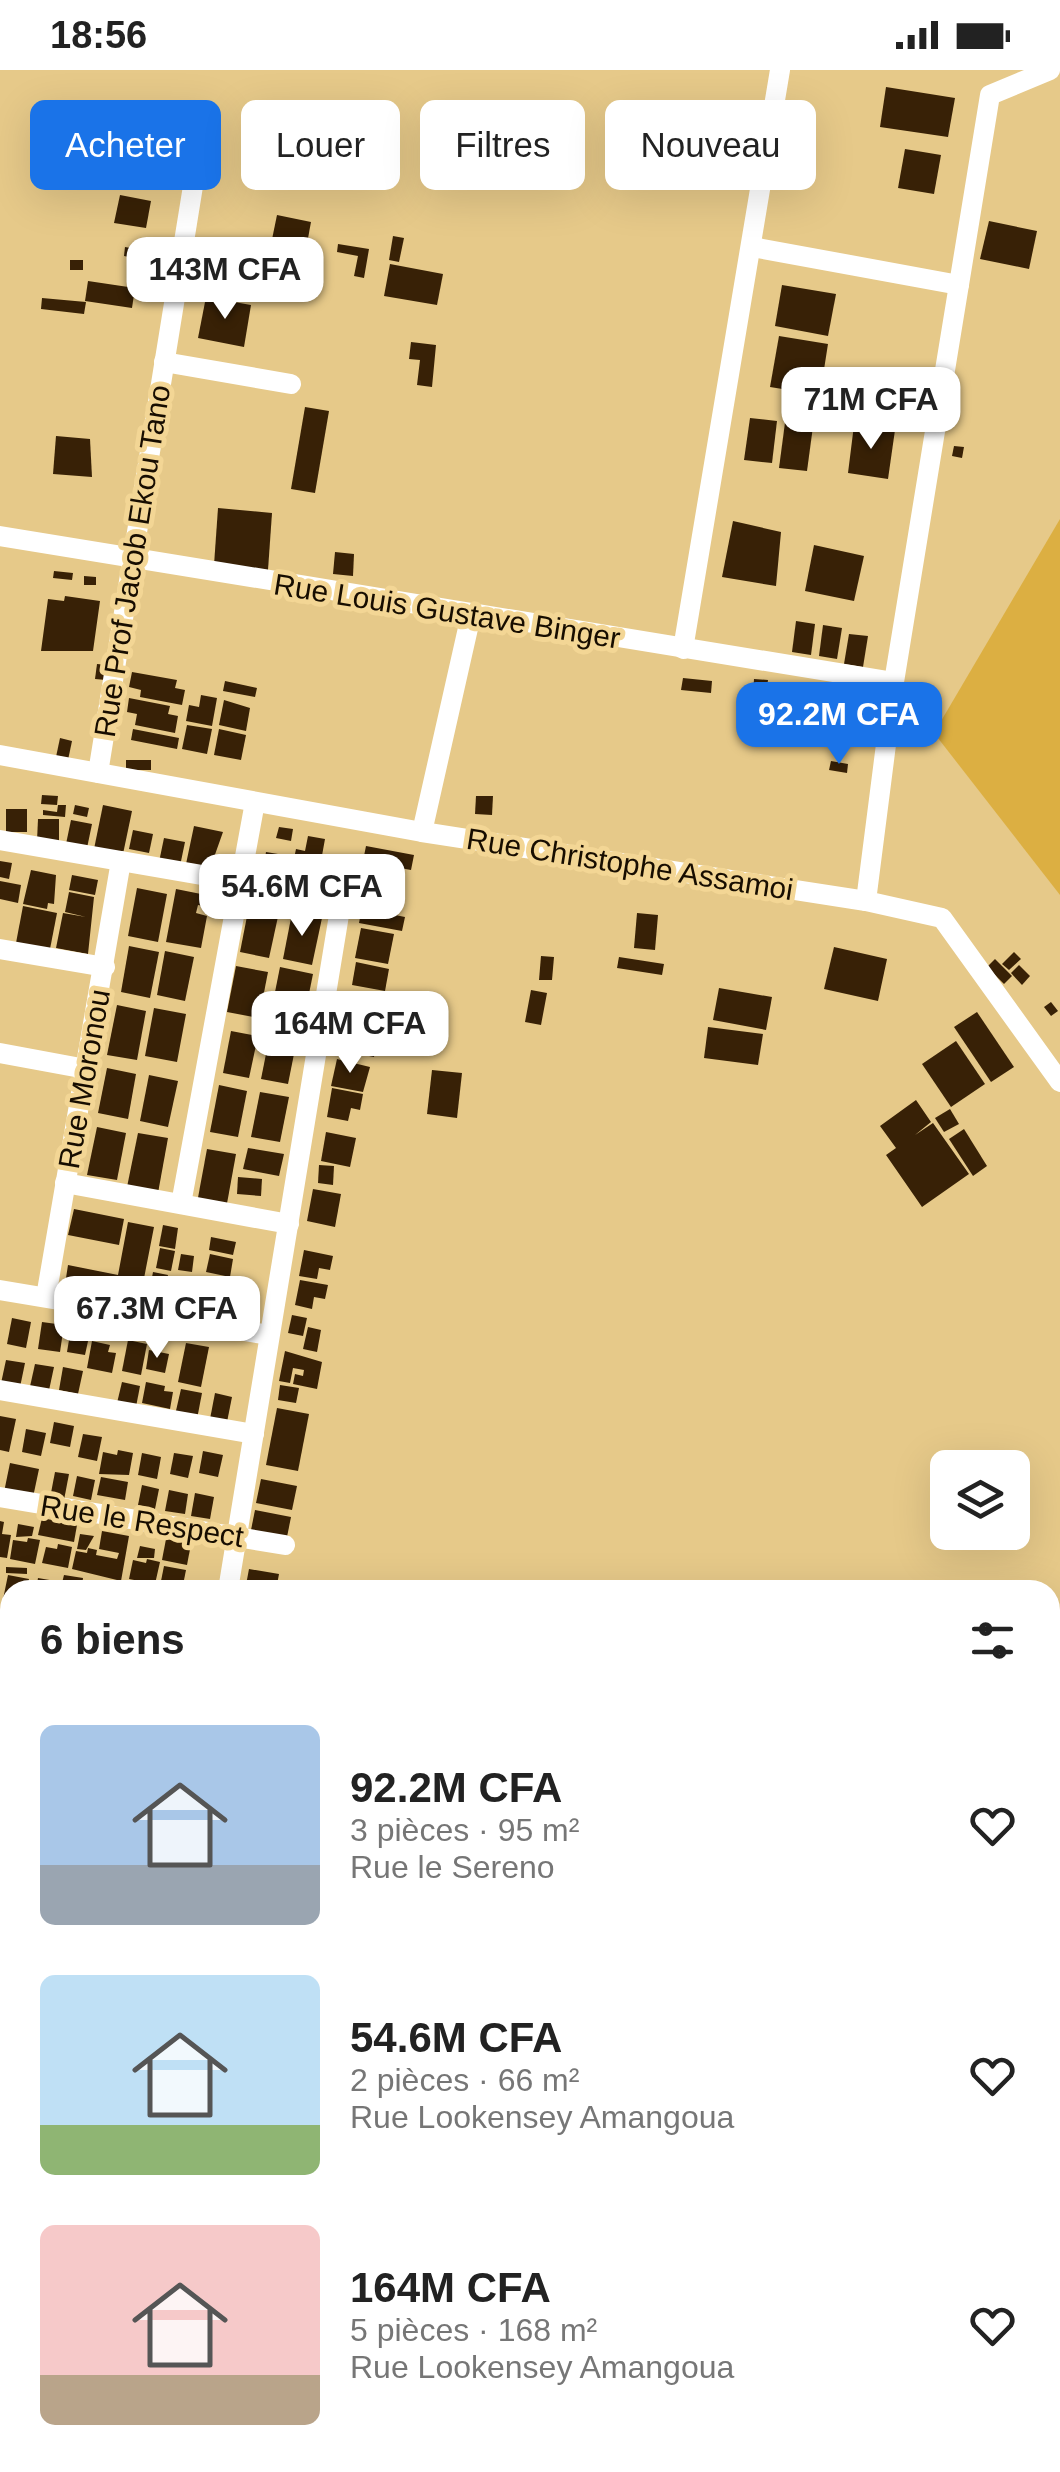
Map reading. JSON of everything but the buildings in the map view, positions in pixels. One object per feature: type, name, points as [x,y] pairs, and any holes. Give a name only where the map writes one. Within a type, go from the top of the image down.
[{"type":"street","points":[[683,649],[780,70]]},
{"type":"street","points":[[866,901],[894,682],[990,96],[1050,70]]},
{"type":"street","name":"Rue Prof Jacob Ekou Tano","points":[[98,773],[192,190]]},
{"type":"street","points":[[752,247],[959,285]]},
{"type":"street","points":[[164,362],[290,384]]},
{"type":"street","name":"Rue Louis Gustave Binger","points":[[0,536],[894,682]]},
{"type":"street","points":[[422,832],[471,615]]},
{"type":"street","name":"Rue Christophe Assamoi","points":[[0,755],[422,832],[866,901],[942,918],[1060,1082]]},
{"type":"street","points":[[180,1204],[255,802]]},
{"type":"street","points":[[0,840],[334,898],[341,903],[230,1580]]},
{"type":"street","name":"Rue Moronou","points":[[46,1296],[121,861]]},
{"type":"street","points":[[0,949],[105,966]]},
{"type":"street","points":[[0,1053],[86,1069]]},
{"type":"street","points":[[66,1184],[289,1224]]},
{"type":"street","points":[[0,1290],[270,1336]]},
{"type":"street","points":[[0,1390],[254,1434]]},
{"type":"street","name":"Rue le Respect","points":[[0,1497],[284,1545]]},
{"type":"shaded area","points":[[1060,519],[1060,895],[934,733]]}]
